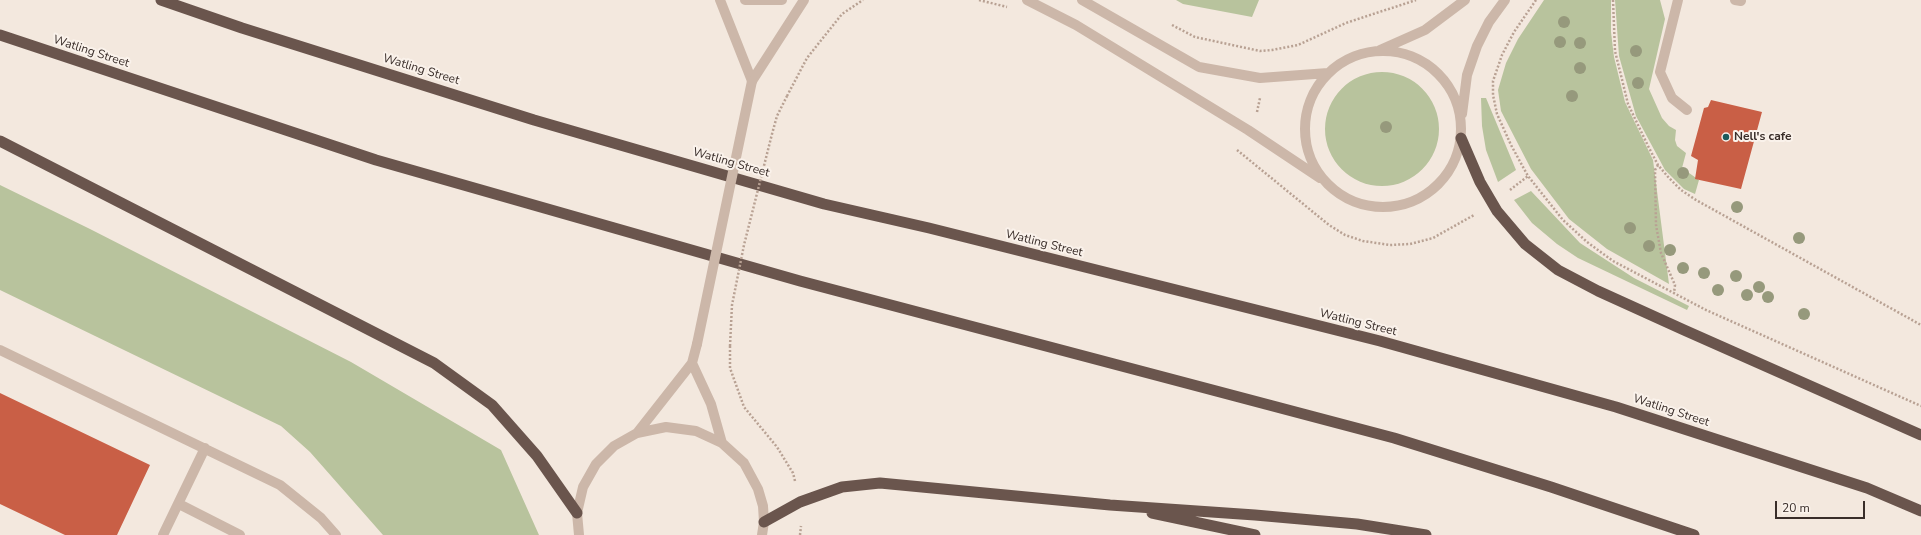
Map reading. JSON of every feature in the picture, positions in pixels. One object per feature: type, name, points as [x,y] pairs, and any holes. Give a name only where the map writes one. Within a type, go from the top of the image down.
[{"type":"highway","name":"Watling Street","points":[[160,0],[242,28],[534,120],[824,204],[929,228],[1380,341],[1602,403],[1867,488],[1921,511]]},
{"type":"highway","name":"Watling Street","points":[[0,35],[383,162],[800,282],[1394,438],[1551,487],[1694,535]]},
{"type":"highway","points":[[1461,138],[1483,187],[1497,211],[1525,244],[1558,270],[1670,323],[1921,435]]},
{"type":"highway","points":[[0,141],[434,363],[492,405],[537,456],[577,513]]},
{"type":"highway","points":[[764,522],[800,502],[842,486],[880,482],[1110,505],[1357,524],[1426,535]]},
{"type":"highway","points":[[1110,505],[1255,535]]},
{"type":"street","points":[[720,0],[752,81]]},
{"type":"street","points":[[745,0],[782,0]]},
{"type":"street","points":[[637,433],[692,363],[752,81],[804,0]]},
{"type":"street","points":[[1027,0],[1076,25],[1248,130],[1325,181],[1341,195],[1368,206],[1389,207],[1410,202],[1429,192],[1444,177],[1455,159],[1461,138],[1464,89],[1469,68],[1482,34],[1505,0]]},
{"type":"street","points":[[1082,0],[1199,67],[1260,78],[1328,73]]},
{"type":"street","points":[[1325,181],[1315,167],[1308,152],[1305,127],[1307,110],[1313,94],[1328,73],[1350,58],[1376,51],[1425,30],[1465,0]]},
{"type":"street","points":[[1678,0],[1660,72],[1672,98],[1687,110]]},
{"type":"street","points":[[1376,51],[1406,54],[1424,62],[1439,75],[1451,90],[1455,100],[1461,119],[1461,138]]},
{"type":"street","points":[[0,350],[280,484],[321,518],[336,535]]},
{"type":"street","points":[[692,363],[711,404],[722,443]]},
{"type":"street","points":[[579,535],[577,513],[583,487],[596,464],[614,446],[637,433],[666,427],[696,431],[722,443],[744,463],[758,489],[764,522],[762,535]]},
{"type":"street","points":[[163,535],[206,448]]},
{"type":"street","points":[[179,504],[240,535]]},
{"type":"path","points":[[800,502],[793,473],[777,447],[744,407],[730,368],[733,298],[744,245],[777,116],[807,58],[842,14],[863,0]]},
{"type":"path","points":[[1166,22],[1195,37],[1260,51],[1281,49],[1298,45],[1346,23],[1416,0]]},
{"type":"path","points":[[1536,0],[1507,43],[1493,81],[1494,102],[1508,139],[1528,176],[1539,192],[1575,233],[1613,261],[1728,321],[1921,406]]},
{"type":"path","points":[[1613,0],[1615,51],[1628,104],[1641,134],[1658,165],[1679,188],[1689,196],[1921,325]]},
{"type":"path","points":[[1236,149],[1259,108],[1260,51]]},
{"type":"path","points":[[1658,165],[1655,170],[1656,225],[1661,253],[1675,286],[1674,293]]},
{"type":"green space","points":[[1176,0],[1259,0],[1252,17],[1183,4]]},
{"type":"green space","points":[[1544,0],[1611,0],[1611,32],[1614,57],[1625,102],[1653,160],[1669,284],[1607,249],[1569,219],[1531,169],[1501,111],[1498,90],[1506,63],[1518,39]]},
{"type":"green space","points":[[1615,0],[1660,0],[1665,19],[1649,89],[1662,118],[1669,126],[1676,130],[1675,140],[1677,146],[1686,153],[1682,168],[1699,180],[1695,194],[1684,189],[1665,170],[1636,116],[1619,56]]},
{"type":"green space","points":[[1382,72],[1404,77],[1422,89],[1434,107],[1439,129],[1434,151],[1422,169],[1404,181],[1382,186],[1360,181],[1342,169],[1330,151],[1325,129],[1330,107],[1342,89],[1360,77]]},
{"type":"green space","points":[[1481,98],[1486,98],[1516,170],[1498,182],[1486,150],[1482,126]]},
{"type":"green space","points":[[0,185],[90,229],[351,362],[501,450],[539,535],[383,535],[310,452],[281,426],[0,290]]},
{"type":"green space","points":[[1531,191],[1580,243],[1634,278],[1689,306],[1687,310],[1578,258],[1557,244],[1532,223],[1514,200]]},
{"type":"building","name":"Nell's cafe","points":[[1711,100],[1762,112],[1741,189],[1695,179],[1698,160],[1691,156],[1704,108],[1708,107]]},
{"type":"building","points":[[0,393],[150,465],[117,535],[65,535],[0,504]]},
{"type":"place","name":"Nell's cafe","points":[[1726,137]]}]
